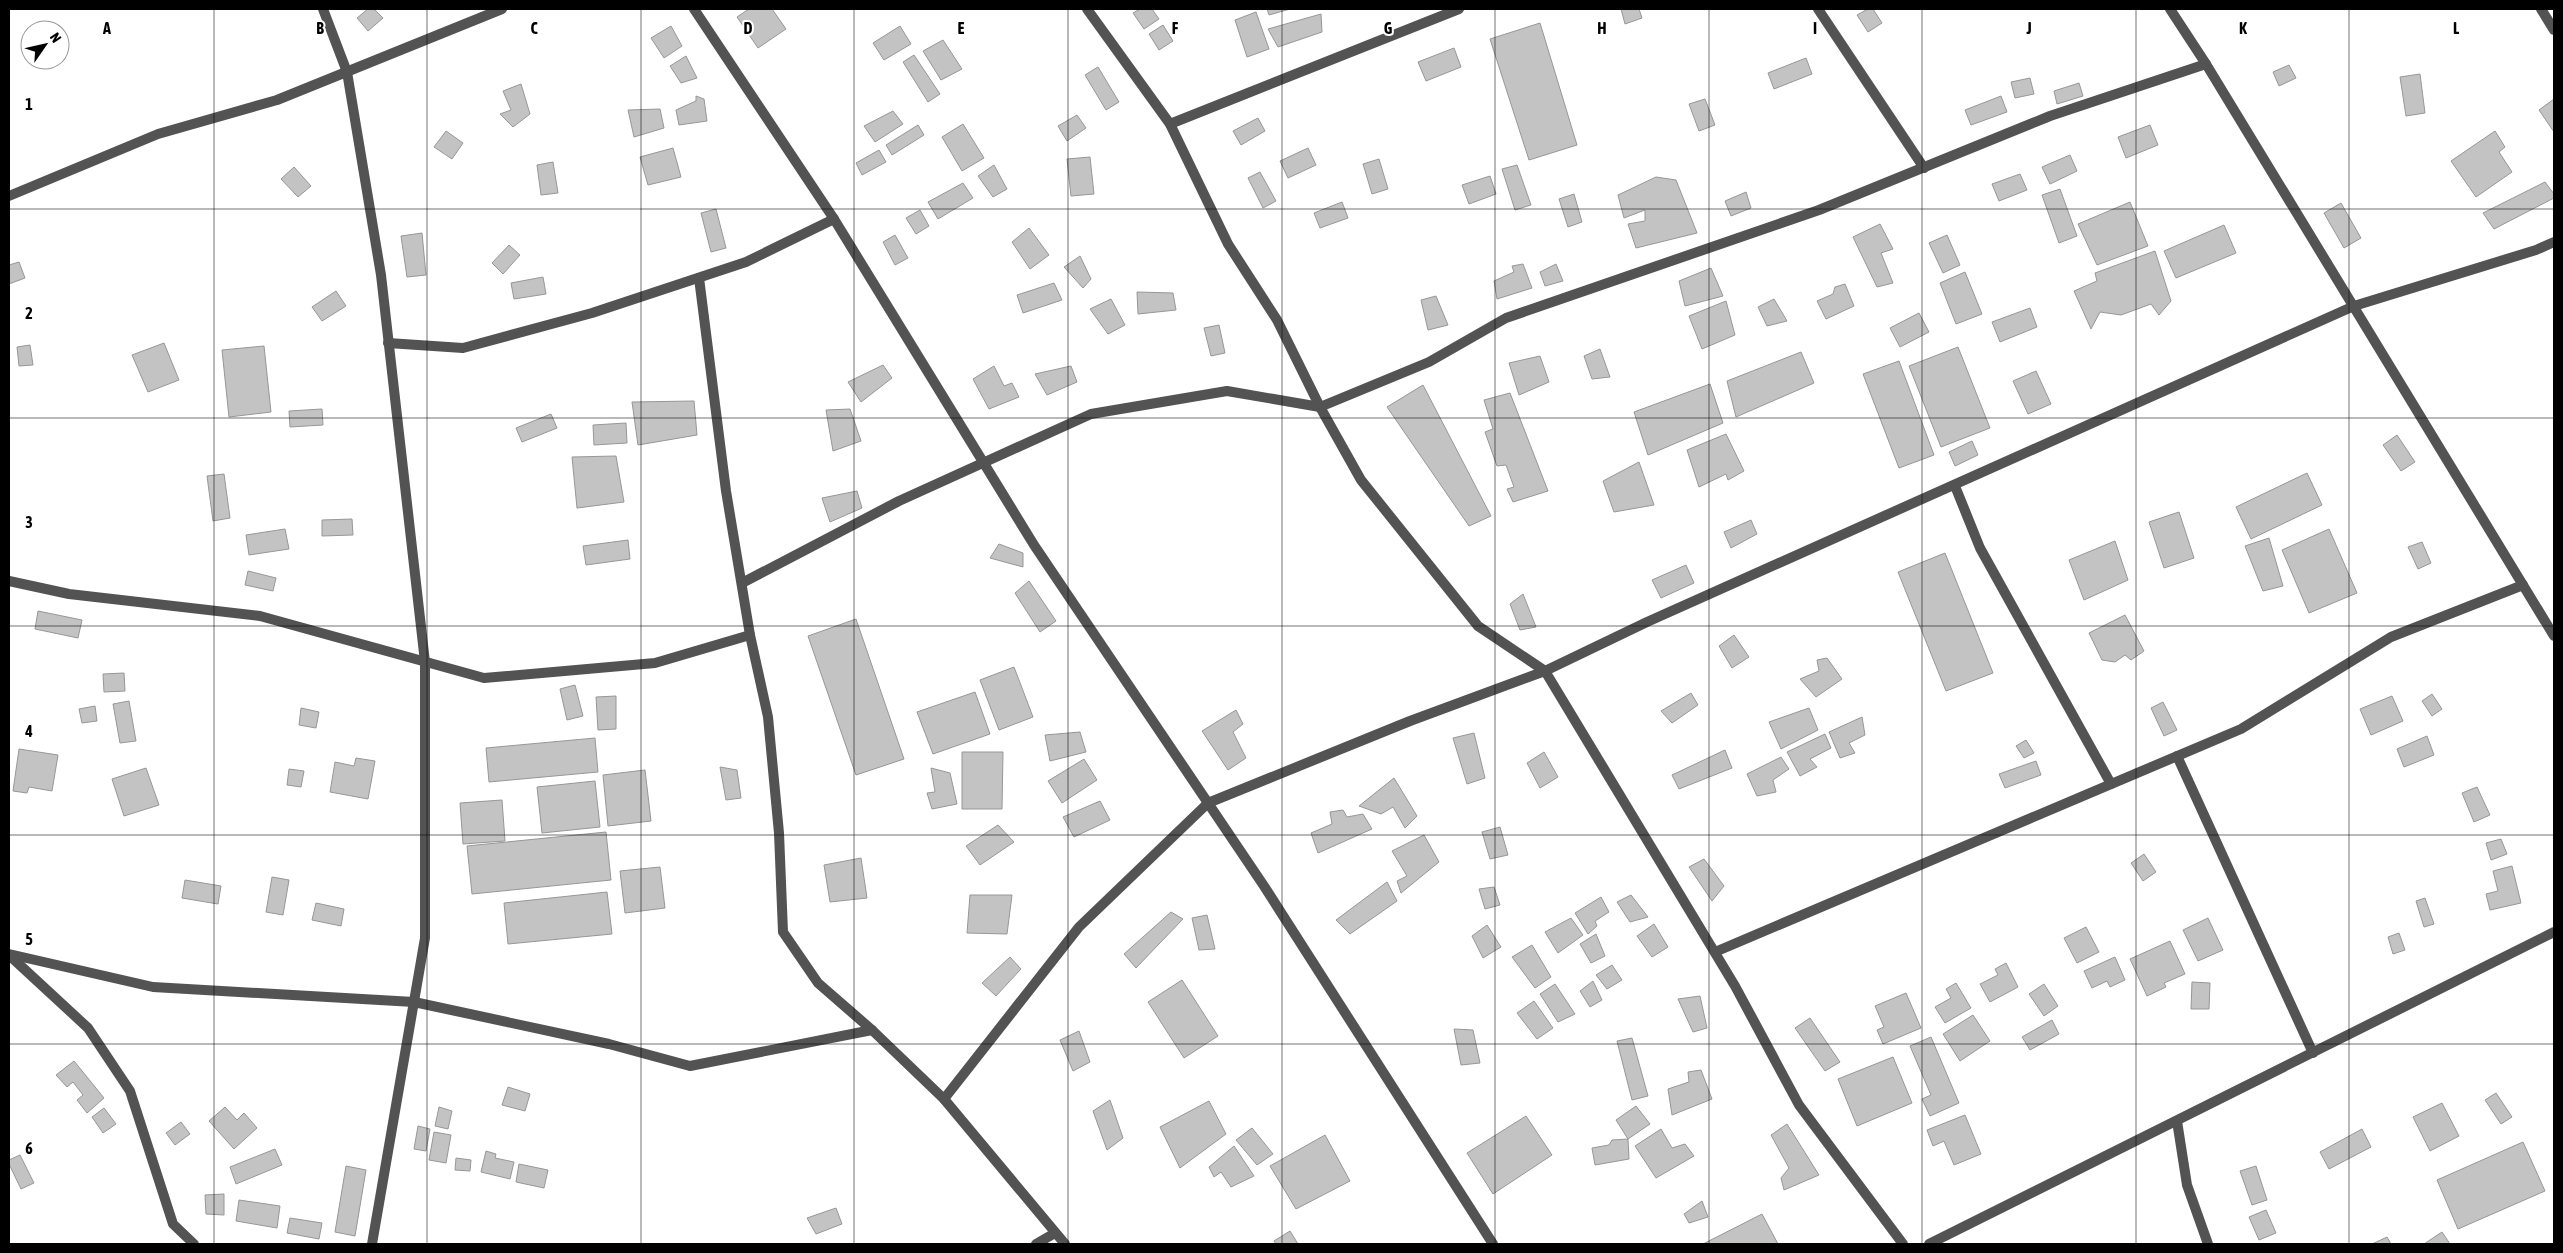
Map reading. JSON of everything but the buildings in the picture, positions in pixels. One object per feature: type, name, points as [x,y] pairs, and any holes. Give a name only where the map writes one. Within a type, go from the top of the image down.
[{"type":"street","points":[[323,9],[347,72],[381,276],[425,662],[427,808],[425,938],[372,1244]]},
{"type":"street","points":[[9,196],[158,134],[277,100],[502,9]]},
{"type":"street","points":[[694,9],[834,219],[1034,545],[1264,886],[1493,1244]]},
{"type":"street","points":[[1087,9],[1170,124],[1228,244],[1278,320],[1320,407],[1361,480],[1478,626],[1545,671],[1715,952],[1799,1105],[1903,1244]]},
{"type":"street","points":[[1170,124],[1459,9]]},
{"type":"street","points":[[1818,9],[1924,168]]},
{"type":"street","points":[[2170,9],[2206,64],[2554,636]]},
{"type":"street","points":[[2541,9],[2554,30]]},
{"type":"street","points":[[742,583],[899,501],[1091,414],[1227,391],[1320,407],[1429,362],[1506,318],[1819,210],[2050,116],[2206,64]]},
{"type":"street","points":[[388,343],[463,348],[592,313],[746,262],[834,219]]},
{"type":"street","points":[[944,1099],[1079,927],[1208,803],[1410,721],[1545,671],[1647,622],[1954,486],[2191,376],[2354,306],[2536,250],[2554,242]]},
{"type":"street","points":[[699,278],[726,491],[750,635],[768,717],[778,833],[783,932],[818,983],[872,1030],[944,1099],[1065,1244]]},
{"type":"street","points":[[1954,486],[1980,548],[2111,784]]},
{"type":"street","points":[[9,581],[70,594],[260,616],[484,678],[654,663],[750,635]]},
{"type":"street","points":[[1715,952],[2241,729],[2391,637],[2523,585]]},
{"type":"street","points":[[2177,756],[2313,1053]]},
{"type":"street","points":[[1930,1244],[2554,932]]},
{"type":"street","points":[[9,954],[153,987],[414,1002],[609,1044],[690,1066],[872,1030]]},
{"type":"street","points":[[9,954],[88,1028],[130,1090],[173,1224],[194,1244]]},
{"type":"street","points":[[2177,1121],[2187,1185],[2208,1244]]},
{"type":"street","points":[[1036,1244],[1055,1233]]}]
